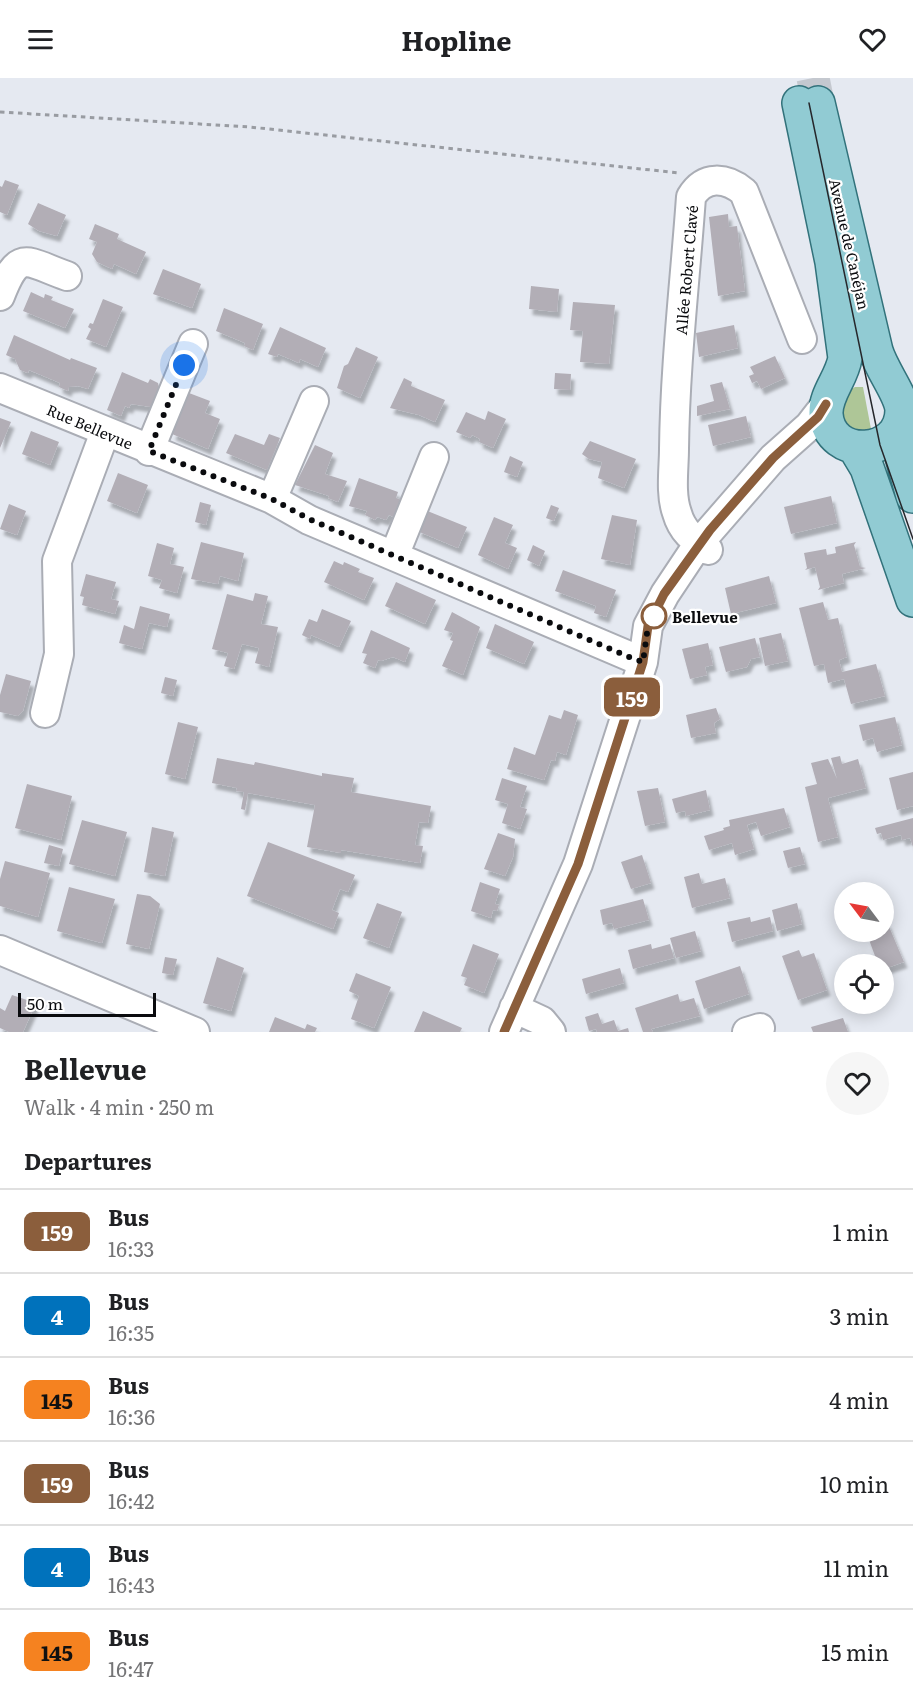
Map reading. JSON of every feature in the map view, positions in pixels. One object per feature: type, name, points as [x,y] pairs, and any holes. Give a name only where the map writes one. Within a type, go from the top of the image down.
[{"type":"main road","name":"Avenue de Canéjan","points":[[913,496],[895,432],[902,411],[896,390],[888,382],[876,351],[808,103],[845,358],[832,394],[829,427],[850,446],[867,468],[913,600]]},
{"type":"main road","points":[[832,394],[855,374],[877,375],[888,382]]},
{"type":"main road","points":[[850,446],[867,449],[880,445],[895,432]]},
{"type":"street","points":[[702,183],[716,180],[734,184],[744,192],[802,339]]},
{"type":"street","name":"Allée Robert Clavé","points":[[702,183],[691,197],[675,398],[674,444],[675,509],[686,533],[704,546]]},
{"type":"street","points":[[0,296],[10,270],[16,264],[25,261],[67,276]]},
{"type":"street","points":[[149,451],[193,344]]},
{"type":"street","name":"Rue Bellevue","points":[[0,388],[149,451],[272,499],[309,519],[643,662]]},
{"type":"street","points":[[551,1032],[542,1022],[516,1022],[554,956],[573,898],[578,864],[643,662],[648,626],[664,594],[773,458],[809,426],[832,394]]},
{"type":"street","points":[[272,499],[314,401]]},
{"type":"street","points":[[45,713],[59,654],[57,561],[105,432]]},
{"type":"street","points":[[704,546],[764,485],[796,457],[819,444],[850,446]]},
{"type":"street","points":[[394,556],[434,457]]},
{"type":"street","points":[[0,950],[195,1032]]},
{"type":"path","points":[[0,112],[250,127],[673,171],[692,176],[702,183]]},
{"type":"green space","points":[[855,387],[863,387],[872,434],[844,429],[841,404],[849,391]]},
{"type":"building","points":[[5,180],[19,185],[7,215],[0,212],[0,186],[2,187]]},
{"type":"building","points":[[38,203],[66,215],[57,236],[39,231],[28,224]]},
{"type":"building","points":[[728,214],[729,227],[737,226],[745,291],[718,296],[709,217]]},
{"type":"building","points":[[95,224],[119,234],[117,239],[146,252],[136,274],[114,264],[112,269],[97,262],[92,254],[97,242],[89,239]]},
{"type":"building","points":[[163,269],[201,284],[192,308],[153,294]]},
{"type":"building","points":[[531,286],[559,289],[557,312],[529,309]]},
{"type":"building","points":[[31,292],[44,298],[45,294],[53,297],[51,300],[74,309],[65,328],[23,311]]},
{"type":"building","points":[[103,299],[123,307],[106,347],[86,339],[91,329],[88,327],[90,323],[93,324]]},
{"type":"building","points":[[573,302],[615,305],[609,364],[580,362],[583,331],[570,330]]},
{"type":"building","points":[[224,308],[263,324],[253,350],[244,346],[245,343],[216,331]]},
{"type":"building","points":[[734,325],[738,348],[699,357],[696,333]]},
{"type":"building","points":[[280,327],[326,348],[318,367],[300,359],[299,363],[278,354],[277,357],[268,354]]},
{"type":"building","points":[[14,335],[70,360],[71,358],[97,368],[88,389],[78,386],[69,387],[68,391],[59,387],[60,383],[29,370],[28,373],[20,370],[15,359],[6,355]]},
{"type":"building","points":[[356,347],[378,357],[360,398],[337,388],[344,366],[348,364]]},
{"type":"building","points":[[775,356],[785,378],[761,389],[757,381],[752,383],[749,376],[754,374],[750,367]]},
{"type":"building","points":[[122,372],[148,383],[150,379],[158,383],[159,387],[151,407],[131,404],[129,408],[125,406],[121,416],[107,410]]},
{"type":"building","points":[[555,373],[571,374],[570,390],[554,389]]},
{"type":"building","points":[[404,378],[412,382],[411,386],[445,400],[435,422],[419,415],[390,408]]},
{"type":"building","points":[[722,382],[730,409],[697,416],[697,406],[714,401],[710,385]]},
{"type":"building","points":[[189,393],[210,401],[205,413],[220,419],[208,449],[172,434]]},
{"type":"building","points":[[488,411],[506,419],[493,448],[479,442],[480,439],[472,435],[470,438],[456,432],[466,412],[485,420]]},
{"type":"building","points":[[746,416],[751,437],[713,446],[708,425]]},
{"type":"building","points":[[0,418],[11,422],[0,448]]},
{"type":"building","points":[[31,431],[59,442],[50,465],[22,454]]},
{"type":"building","points":[[235,434],[264,445],[269,434],[280,438],[267,470],[226,453]]},
{"type":"building","points":[[590,441],[636,459],[624,488],[598,478],[602,462],[589,459],[582,454]]},
{"type":"building","points":[[315,445],[333,453],[325,474],[347,481],[338,502],[328,498],[329,496],[295,485]]},
{"type":"building","points":[[510,456],[523,462],[517,477],[504,472]]},
{"type":"building","points":[[118,473],[148,485],[137,513],[107,501]]},
{"type":"building","points":[[359,478],[398,492],[396,498],[404,501],[396,518],[389,515],[386,520],[377,517],[375,520],[365,515],[367,511],[349,506]]},
{"type":"building","points":[[831,496],[837,523],[791,534],[784,507]]},
{"type":"building","points":[[200,502],[211,505],[206,525],[195,522]]},
{"type":"building","points":[[9,504],[26,511],[17,535],[0,529]]},
{"type":"building","points":[[551,505],[559,508],[554,521],[546,518]]},
{"type":"building","points":[[425,510],[467,527],[458,548],[417,531]]},
{"type":"building","points":[[612,515],[637,520],[630,565],[601,559]]},
{"type":"building","points":[[494,517],[513,525],[505,543],[517,548],[508,569],[478,555]]},
{"type":"building","points":[[201,542],[244,553],[238,581],[220,576],[218,584],[191,579]]},
{"type":"building","points":[[856,542],[854,545],[860,567],[866,568],[842,574],[844,583],[818,590],[820,587],[815,567],[805,570],[807,568],[804,553],[826,549],[827,555],[836,553],[835,547]]},
{"type":"building","points":[[157,543],[174,548],[170,564],[184,567],[177,593],[159,588],[162,580],[148,576]]},
{"type":"building","points":[[533,545],[545,551],[539,566],[527,560]]},
{"type":"building","points":[[334,561],[343,565],[344,562],[360,569],[358,572],[374,578],[364,600],[324,582]]},
{"type":"building","points":[[563,570],[616,590],[606,617],[594,613],[596,606],[555,591]]},
{"type":"building","points":[[86,574],[116,582],[111,599],[119,601],[115,614],[82,605],[84,597],[80,596]]},
{"type":"building","points":[[769,576],[776,603],[731,614],[725,588]]},
{"type":"building","points":[[396,582],[436,600],[425,624],[385,606]]},
{"type":"building","points":[[255,593],[268,596],[261,624],[278,627],[269,667],[255,663],[259,648],[242,644],[234,669],[224,666],[228,653],[212,649],[227,594],[253,601]]},
{"type":"building","points":[[823,602],[828,620],[838,618],[847,657],[839,660],[842,672],[876,664],[885,696],[851,704],[844,679],[828,683],[824,664],[814,666],[799,608]]},
{"type":"building","points":[[140,606],[170,614],[167,627],[149,623],[142,649],[119,643],[124,625],[134,629]]},
{"type":"building","points":[[322,609],[351,621],[339,647],[311,635],[310,639],[302,635],[309,619],[317,622]]},
{"type":"building","points":[[452,612],[480,627],[463,675],[442,666],[453,641],[450,640],[453,633],[444,630]]},
{"type":"building","points":[[495,624],[534,642],[524,664],[486,648]]},
{"type":"building","points":[[371,630],[410,648],[405,662],[393,657],[378,660],[375,668],[363,663],[367,654],[362,653]]},
{"type":"building","points":[[781,633],[788,661],[765,666],[759,638]]},
{"type":"building","points":[[755,638],[760,657],[751,659],[747,667],[726,672],[719,647]]},
{"type":"building","points":[[708,643],[713,665],[705,667],[707,675],[690,679],[682,649]]},
{"type":"building","points":[[6,674],[31,681],[23,711],[18,716],[0,712],[0,695]]},
{"type":"building","points":[[165,677],[177,680],[173,696],[161,693]]},
{"type":"building","points":[[716,708],[720,719],[714,723],[716,733],[691,738],[686,715]]},
{"type":"building","points":[[564,710],[578,715],[566,755],[557,752],[555,761],[551,760],[544,780],[507,769],[514,747],[535,755],[549,715],[561,719]]},
{"type":"building","points":[[895,717],[902,745],[877,752],[873,738],[863,741],[859,725]]},
{"type":"building","points":[[178,722],[198,727],[185,779],[165,774]]},
{"type":"building","points":[[840,756],[842,764],[858,759],[866,788],[828,798],[838,837],[818,842],[805,787],[817,784],[811,763],[828,759],[837,779],[831,758]]},
{"type":"building","points":[[217,758],[254,765],[255,762],[322,776],[322,773],[354,778],[351,792],[431,806],[428,823],[419,822],[415,845],[423,846],[420,863],[307,847],[315,805],[248,793],[245,810],[241,809],[244,792],[236,791],[237,788],[212,783]]},
{"type":"building","points":[[913,772],[913,806],[897,810],[889,778]]},
{"type":"building","points":[[502,778],[527,786],[520,807],[527,809],[520,829],[502,823],[508,804],[495,800]]},
{"type":"building","points":[[27,784],[72,796],[61,840],[15,828]]},
{"type":"building","points":[[658,788],[665,822],[645,826],[637,791]]},
{"type":"building","points":[[706,790],[710,810],[686,816],[685,811],[676,813],[672,799]]},
{"type":"building","points":[[784,808],[790,827],[761,836],[756,822],[747,825],[754,849],[735,855],[732,843],[709,850],[704,836],[724,830],[723,828],[730,826],[729,820]]},
{"type":"building","points":[[913,818],[913,847],[910,838],[902,840],[901,835],[883,840],[881,833],[877,834],[875,828]]},
{"type":"building","points":[[82,820],[127,832],[115,876],[69,864]]},
{"type":"building","points":[[152,827],[174,832],[165,876],[144,872]]},
{"type":"building","points":[[498,833],[515,839],[513,857],[505,876],[484,869]]},
{"type":"building","points":[[268,842],[355,875],[348,892],[340,889],[332,910],[339,913],[333,929],[247,896]]},
{"type":"building","points":[[49,845],[63,849],[59,866],[44,863]]},
{"type":"building","points":[[800,847],[805,864],[788,868],[783,851]]},
{"type":"building","points":[[642,855],[651,883],[631,889],[621,862]]},
{"type":"building","points":[[5,861],[50,873],[38,917],[0,906],[0,879]]},
{"type":"building","points":[[699,873],[702,884],[725,878],[730,898],[692,908],[684,877]]},
{"type":"building","points":[[480,882],[500,889],[495,904],[499,905],[497,911],[493,910],[491,918],[471,911]]},
{"type":"building","points":[[69,887],[115,899],[102,943],[57,931]]},
{"type":"building","points":[[137,894],[150,896],[160,904],[149,949],[126,944]]},
{"type":"building","points":[[643,899],[649,920],[614,929],[612,923],[603,925],[600,910]]},
{"type":"building","points":[[377,903],[402,912],[389,948],[363,938]]},
{"type":"building","points":[[797,903],[802,924],[777,931],[772,910]]},
{"type":"building","points":[[750,917],[751,922],[770,917],[773,931],[732,942],[727,922]]},
{"type":"building","points":[[695,931],[701,951],[676,958],[670,938]]},
{"type":"building","points":[[894,938],[904,962],[894,966],[894,954],[874,954],[870,942],[894,942]]},
{"type":"building","points":[[473,944],[499,954],[484,993],[464,985],[467,978],[461,976]]},
{"type":"building","points":[[651,944],[652,949],[670,944],[674,958],[633,969],[628,950]]},
{"type":"building","points":[[799,950],[802,957],[814,953],[827,990],[798,1000],[782,956]]},
{"type":"building","points":[[165,957],[177,959],[173,975],[162,973]]},
{"type":"building","points":[[217,957],[244,968],[231,1011],[203,1003]]},
{"type":"building","points":[[740,966],[749,994],[704,1009],[695,981]]},
{"type":"building","points":[[620,968],[624,983],[586,994],[582,979]]},
{"type":"building","points":[[356,973],[391,987],[374,1028],[351,1019],[359,996],[349,991]]},
{"type":"building","points":[[678,994],[680,1002],[694,998],[700,1016],[651,1029],[653,1032],[643,1032],[635,1008]]},
{"type":"building","points":[[12,995],[36,1003],[23,1032],[9,1032],[0,1028],[0,1008],[5,1011]]},
{"type":"building","points":[[423,1011],[462,1028],[460,1032],[414,1032]]},
{"type":"building","points":[[598,1013],[602,1024],[614,1020],[618,1031],[628,1028],[629,1032],[597,1032],[596,1029],[589,1031],[585,1017]]},
{"type":"building","points":[[275,1017],[305,1029],[307,1024],[317,1028],[315,1032],[269,1032]]},
{"type":"building","points":[[843,1018],[848,1032],[813,1032],[811,1027]]},
{"type":"tunnel","points":[[813,78],[818,103]]},
{"type":"tram line","points":[[809,103],[880,445],[913,539]]},
{"type":"bus line","name":"159","points":[[504,1032],[578,864],[643,662],[648,626],[664,594],[710,530],[773,458],[818,417],[826,404]]},
{"type":"place","name":"Bellevue","points":[[654,616]]},
{"type":"route","points":[[184,365],[149,451],[272,499],[309,519],[643,662],[648,626],[656,610],[654,616]]}]
